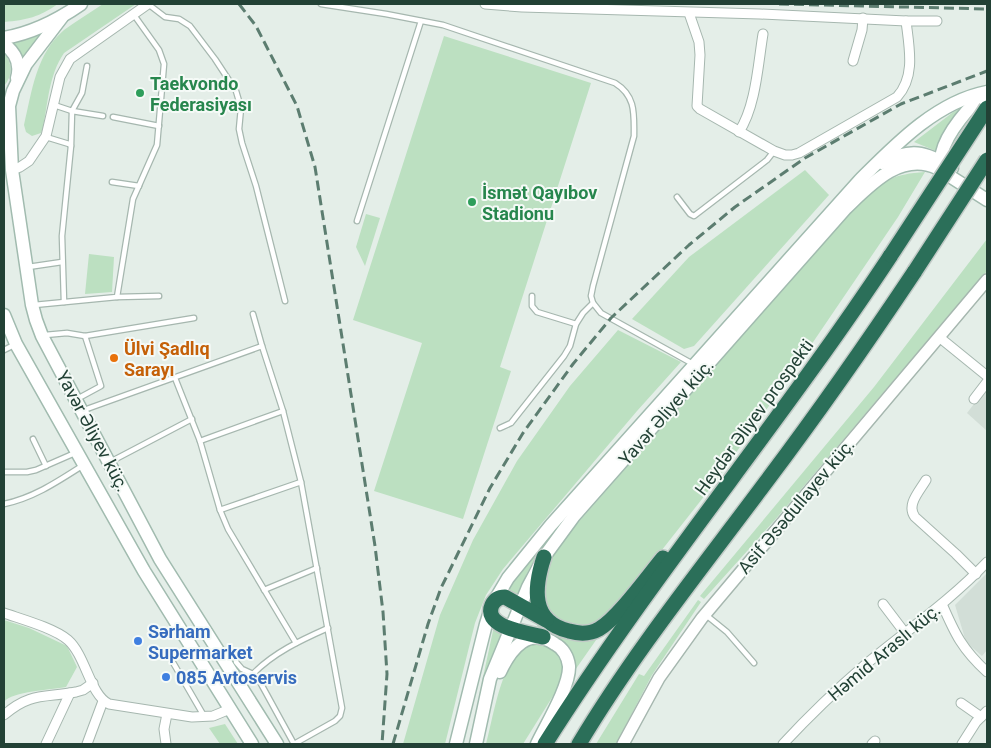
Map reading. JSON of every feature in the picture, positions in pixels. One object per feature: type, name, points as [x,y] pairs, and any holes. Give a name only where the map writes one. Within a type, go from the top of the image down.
[{"type":"highway","name":"Heydər Əliyev prospekti","points":[[545,744],[593,670],[827,349],[987,108]]},
{"type":"highway","points":[[578,744],[665,616],[796,442],[915,272],[987,160]]},
{"type":"highway","points":[[543,637],[499,624],[491,616],[492,605],[502,597],[510,599],[561,629],[583,633],[599,629],[607,623],[752,451]]},
{"type":"highway","points":[[544,557],[537,584],[537,599],[542,613],[552,624]]},
{"type":"main road","points":[[4,38],[22,34],[62,16],[81,4]]},
{"type":"main road","points":[[4,96],[16,84],[36,50],[62,16]]},
{"type":"main road","points":[[4,44],[15,55],[18,64],[16,84]]},
{"type":"main road","name":"Yavər Əliyev küç.","points":[[16,84],[9,106],[8,170],[27,267],[32,305],[42,336],[160,559],[278,744]]},
{"type":"main road","points":[[947,175],[942,162],[942,151],[954,129],[974,103],[987,93]]},
{"type":"main road","name":"Yavər Əliyev küç.","points":[[456,744],[492,605],[508,578],[551,525],[828,214],[871,169],[903,138],[924,122],[964,98],[987,93]]},
{"type":"main road","points":[[871,169],[898,155],[914,152],[929,155],[987,191]]},
{"type":"main road","name":"Yavər Əliyev küç.","points":[[477,739],[490,679],[521,605],[544,557],[574,516],[862,192],[884,175],[905,165],[921,163],[929,164],[987,200]]},
{"type":"main road","name":"Yavər Əliyev küç.","points":[[4,315],[16,344],[149,579],[252,744]]},
{"type":"main road","points":[[477,739],[501,670],[510,653],[525,640],[543,637],[563,650],[569,664],[568,672],[555,707],[537,744]]},
{"type":"street","points":[[8,170],[20,167],[29,161],[46,136],[60,77],[70,59],[148,4]]},
{"type":"street","points":[[485,4],[522,7],[937,21]]},
{"type":"street","points":[[689,13],[699,42],[697,106],[739,132],[785,156],[792,156],[897,97],[905,86],[910,69],[906,21]]},
{"type":"street","points":[[853,61],[862,30],[863,18]]},
{"type":"street","points":[[739,132],[745,123],[750,108],[763,34]]},
{"type":"street","name":"Asif Əsədullayev küç.","points":[[623,744],[659,678],[705,614],[987,280]]},
{"type":"street","points":[[939,337],[987,376]]},
{"type":"street","points":[[974,398],[987,382]]},
{"type":"street","points":[[926,480],[911,506],[911,512],[915,518],[976,574]]},
{"type":"street","name":"Həmid Araslı küç.","points":[[783,744],[832,694],[866,664],[942,604],[987,563]]},
{"type":"street","points":[[883,604],[905,634]]},
{"type":"street","points":[[942,604],[960,642],[975,661],[987,672]]},
{"type":"street","points":[[4,613],[51,631],[69,641],[104,701],[114,705],[167,714],[204,717],[223,713],[230,709]]},
{"type":"street","points":[[4,715],[14,706],[27,699],[70,693],[82,690],[93,684]]},
{"type":"street","points":[[46,744],[70,693]]},
{"type":"street","points":[[87,744],[104,701]]},
{"type":"street","points":[[961,703],[984,714],[962,744]]},
{"type":"street","points":[[166,744],[164,729],[167,714]]},
{"type":"lane","points":[[148,4],[165,16],[179,19],[190,26],[215,58],[236,90],[241,108],[239,129],[242,143],[256,186],[285,301]]},
{"type":"lane","points":[[321,4],[443,25],[615,83],[625,89],[630,99],[634,117],[634,136],[592,286],[593,303],[601,312],[694,364]]},
{"type":"lane","points":[[116,297],[131,208],[157,145],[164,64],[164,58],[134,15]]},
{"type":"lane","points":[[357,222],[421,21]]},
{"type":"lane","points":[[64,302],[62,236],[71,146],[72,111],[82,93],[87,66]]},
{"type":"lane","points":[[54,105],[72,111],[103,116]]},
{"type":"lane","points":[[113,117],[159,126]]},
{"type":"lane","points":[[46,136],[71,146]]},
{"type":"lane","points":[[677,197],[690,214],[694,216],[767,160],[774,151]]},
{"type":"lane","points":[[112,182],[139,186]]},
{"type":"lane","points":[[27,267],[62,262]]},
{"type":"lane","points":[[32,305],[116,297],[159,296]]},
{"type":"lane","points":[[532,296],[532,306],[537,312],[576,324]]},
{"type":"lane","points":[[500,428],[511,423],[564,356],[570,346],[576,324],[593,303]]},
{"type":"lane","points":[[236,662],[242,669],[253,674],[260,682],[294,744],[335,721],[340,716],[342,708],[301,482],[283,411],[253,314]]},
{"type":"lane","points":[[42,336],[67,333],[84,336],[194,318]]},
{"type":"lane","points":[[79,405],[100,386],[84,336]]},
{"type":"lane","points":[[4,350],[16,344]]},
{"type":"lane","points":[[79,405],[176,378],[262,346]]},
{"type":"lane","points":[[176,378],[200,441],[220,510],[228,529],[296,643]]},
{"type":"lane","points":[[200,441],[283,411]]},
{"type":"lane","points":[[109,462],[192,419]]},
{"type":"lane","points":[[33,439],[46,466]]},
{"type":"lane","points":[[4,472],[27,472],[46,466],[76,452]]},
{"type":"lane","points":[[4,504],[18,502],[38,493],[84,466]]},
{"type":"lane","points":[[220,510],[301,482]]},
{"type":"lane","points":[[264,590],[317,568]]},
{"type":"lane","points":[[705,614],[727,632],[754,663]]},
{"type":"lane","points":[[253,674],[262,665],[296,643],[328,628]]},
{"type":"lane","points":[[171,659],[204,717]]},
{"type":"shaded area","points":[[987,387],[987,431],[967,413]]},
{"type":"shaded area","points":[[987,573],[987,650],[982,656],[966,642],[955,605]]},
{"type":"green space","points":[[4,4],[58,4],[32,17],[4,22]]},
{"type":"green space","points":[[103,4],[136,4],[64,53],[52,80],[43,128],[41,133],[32,136],[26,132],[24,125],[36,74],[47,50],[64,30]]},
{"type":"green space","points":[[49,27],[23,57],[14,43]]},
{"type":"green space","name":"İsmət Qayıbov Stadionu","points":[[444,36],[591,83],[500,367],[511,371],[463,519],[374,491],[422,343],[353,320]]},
{"type":"green space","points":[[4,53],[9,61],[11,70],[4,86]]},
{"type":"green space","points":[[964,106],[950,125],[936,151],[914,142],[952,113]]},
{"type":"green space","points":[[805,170],[829,195],[694,346],[684,349],[632,319],[689,257]]},
{"type":"green space","points":[[925,172],[898,217],[788,379],[713,485],[621,602],[598,625],[574,629],[545,610],[544,574],[554,554],[576,525],[863,198],[898,176]]},
{"type":"green space","points":[[366,214],[380,218],[365,266],[356,247]]},
{"type":"green space","points":[[987,239],[987,271],[774,521],[704,599],[700,596],[874,387]]},
{"type":"green space","points":[[89,254],[114,257],[112,292],[85,294]]},
{"type":"green space","points":[[618,330],[681,362],[503,569],[486,595],[475,623],[445,744],[403,744],[440,615],[473,540],[517,461],[570,386]]},
{"type":"green space","points":[[545,540],[527,573],[517,598],[505,592]]},
{"type":"green space","points":[[698,600],[701,602],[652,675],[616,744],[596,744],[639,674],[644,676]]},
{"type":"green space","points":[[4,620],[29,628],[67,646],[77,667],[66,687],[23,693],[8,698],[4,702]]},
{"type":"green space","points":[[540,623],[601,633],[573,673],[563,645],[554,636],[538,629],[537,625]]},
{"type":"green space","points":[[494,626],[506,631],[482,682]]},
{"type":"green space","points":[[542,642],[557,653],[563,665],[564,673],[558,688],[523,744],[486,744],[503,678],[509,665],[523,647]]},
{"type":"green space","points":[[225,724],[238,744],[220,744],[209,728]]},
{"type":"railway","points":[[239,4],[256,26],[297,106],[315,167],[375,546],[383,612],[387,674],[382,744]]},
{"type":"railway","points":[[779,4],[987,9]]},
{"type":"railway","points":[[393,744],[428,624],[441,588],[490,488],[523,433],[573,364],[611,318],[689,245],[735,207],[805,158],[901,104],[987,71]]},
{"type":"place","name":"Taekvondo Federasiyası","points":[[140,93]]},
{"type":"place","name":"İsmət Qayıbov Stadionu","points":[[472,202]]},
{"type":"place","name":"Ülvi Şadlıq Sarayı","points":[[114,358]]},
{"type":"place","name":"Sərham Supermarket","points":[[138,641]]},
{"type":"place","name":"085 Avtoservis","points":[[166,677]]}]
